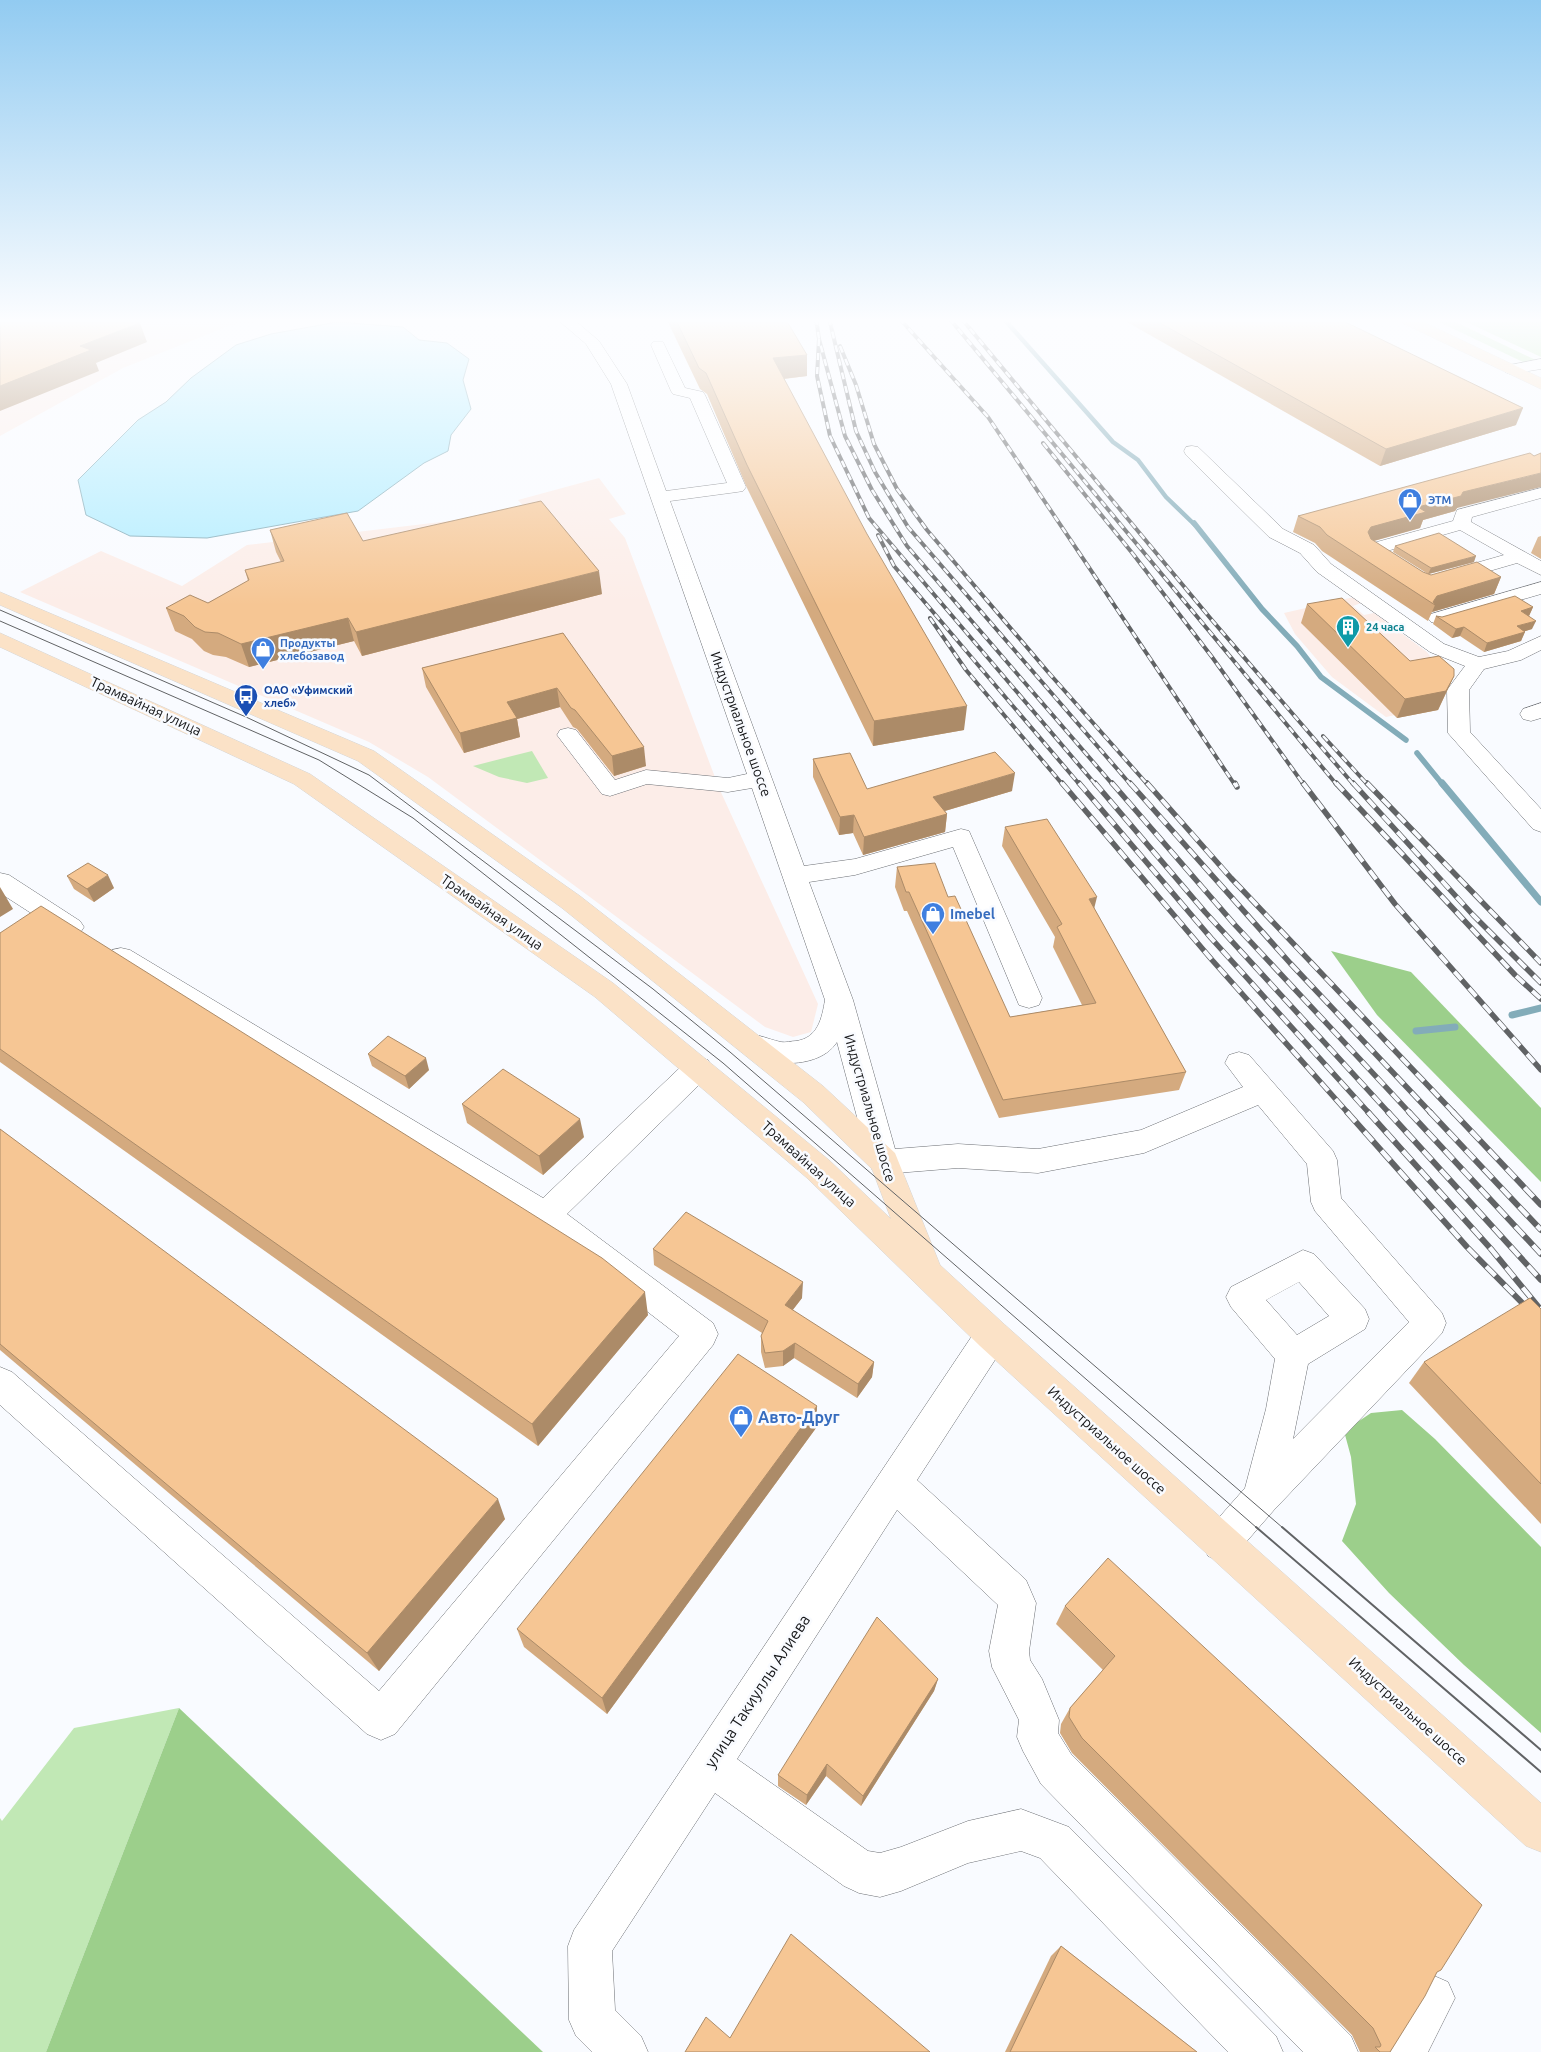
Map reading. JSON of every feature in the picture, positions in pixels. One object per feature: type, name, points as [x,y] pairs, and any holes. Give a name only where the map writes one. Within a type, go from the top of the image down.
[{"type":"main road","points":[[0,598],[366,756],[571,902],[813,1094],[884,1162]]},
{"type":"main road","name":"Трамвайная улица","points":[[0,639],[302,779],[604,990],[818,1169],[928,1272]]},
{"type":"main road","name":"Индустриальное шоссе","points":[[884,1162],[928,1272],[992,1335],[1541,1831]]},
{"type":"street","name":"Индустриальное шоссе","points":[[630,414],[839,1000],[884,1162]]},
{"type":"street","points":[[659,496],[738,487],[705,414]]},
{"type":"street","points":[[1192,450],[1276,533],[1307,549],[1324,568],[1437,648],[1477,664]]},
{"type":"street","points":[[1462,524],[1463,514],[1541,493]]},
{"type":"street","points":[[1397,564],[1373,548],[1462,524],[1520,551],[1541,570]]},
{"type":"street","points":[[1472,558],[1495,551],[1520,551]]},
{"type":"street","points":[[1435,581],[1520,551]]},
{"type":"street","points":[[1489,586],[1541,570]]},
{"type":"street","points":[[1438,618],[1541,588]]},
{"type":"street","points":[[1424,664],[1477,664],[1514,656],[1541,642]]},
{"type":"street","points":[[1477,664],[1458,690],[1458,733],[1541,824]]},
{"type":"street","points":[[568,735],[610,789],[646,778],[728,785],[760,780]]},
{"type":"street","points":[[795,876],[855,867],[961,837],[1029,998]]},
{"type":"street","points":[[0,881],[40,922],[98,943],[546,1215],[701,1334],[381,1720],[0,1383]]},
{"type":"street","points":[[749,1043],[783,1053],[809,1050],[823,1041],[834,1024],[839,1000]]},
{"type":"street","points":[[1221,1543],[1261,1498],[1430,1323],[1326,1202],[1322,1160],[1239,1063]]},
{"type":"street","points":[[546,1215],[698,1068]]},
{"type":"street","points":[[884,1162],[958,1156],[1038,1161],[1144,1141],[1263,1091]]},
{"type":"street","name":"улица Такиуллы Алиева","points":[[625,2052],[592,2020],[590,1946],[992,1335]]},
{"type":"street","points":[[1261,1498],[1283,1409],[1293,1355]]},
{"type":"street","points":[[894,1483],[1013,1593],[1017,1603],[1010,1651],[1012,1667],[1028,1693],[1039,1720],[1037,1737],[1056,1769],[1335,2052]]},
{"type":"street","points":[[709,1764],[860,1871],[880,1875],[901,1869],[968,1842],[1021,1830],[1054,1842],[1260,2052]]},
{"type":"street","points":[[1403,2052],[1432,1998]]},
{"type":"shaded area","points":[[0,414],[40,414],[0,436]]},
{"type":"shaded area","points":[[599,478],[626,514],[609,519],[625,538],[719,788],[818,1004],[811,1032],[793,1037],[765,1027],[428,777],[369,742],[20,592],[101,551],[182,586],[247,545],[491,516],[525,508],[518,500]]},
{"type":"shaded area","points":[[1354,597],[1361,603],[1353,606],[1364,615],[1374,613],[1427,652],[1451,685],[1420,688],[1438,706],[1386,717],[1332,677],[1295,634],[1284,613]]},
{"type":"green space","points":[[532,751],[548,778],[527,783],[499,777],[473,766]]},
{"type":"green space","points":[[1331,951],[1411,972],[1541,1108],[1541,1182],[1377,1015]]},
{"type":"green space","points":[[1402,1410],[1435,1439],[1541,1547],[1541,1733],[1464,1665],[1389,1593],[1342,1541],[1356,1504],[1351,1457],[1344,1431],[1371,1413]]},
{"type":"green space","points":[[179,1708],[46,2052],[0,2052],[0,1818],[2,1821],[74,1728]]},
{"type":"green space","points":[[179,1708],[543,2052],[46,2052]]},
{"type":"water","points":[[148,414],[467,414],[451,435],[448,451],[424,463],[358,511],[207,538],[130,536],[86,515],[78,480],[138,420]]},
{"type":"building","points":[[724,414],[803,414],[867,534],[967,706],[874,721],[747,465]]},
{"type":"building","points":[[1323,414],[1504,414],[1386,449]]},
{"type":"building","points":[[1530,453],[1534,456],[1541,453],[1541,473],[1463,492],[1461,496],[1418,507],[1426,512],[1371,527],[1368,532],[1371,539],[1423,572],[1431,575],[1477,562],[1501,577],[1437,596],[1433,602],[1435,605],[1327,535],[1320,527],[1298,516]]},
{"type":"building","points":[[541,501],[599,571],[356,632],[348,618],[241,644],[218,633],[205,632],[195,627],[184,616],[166,608],[190,595],[208,603],[249,580],[245,570],[284,561],[270,530],[347,513],[363,541]]},
{"type":"building","points":[[1439,533],[1476,556],[1431,568],[1395,546]]},
{"type":"building","points":[[1515,596],[1533,607],[1521,611],[1536,621],[1517,626],[1525,632],[1487,643],[1464,627],[1456,629],[1436,616],[1442,617]]},
{"type":"building","points":[[1342,598],[1410,661],[1439,656],[1454,669],[1454,676],[1446,691],[1405,699],[1307,604]]},
{"type":"building","points":[[563,633],[644,747],[612,756],[575,710],[571,708],[557,688],[507,702],[517,718],[460,733],[422,668]]},
{"type":"building","points":[[995,752],[1015,773],[933,797],[947,814],[864,837],[854,815],[840,817],[813,759],[850,753],[867,789]]},
{"type":"building","points":[[1047,819],[1097,897],[1089,899],[1186,1072],[1003,1100],[909,892],[906,892],[897,867],[935,863],[948,897],[955,896],[1010,1017],[1096,1003],[1057,927],[1062,924],[1005,827]]},
{"type":"building","points":[[88,863],[108,875],[87,889],[67,876]]},
{"type":"building","points":[[41,906],[602,1258],[645,1292],[532,1424],[0,1049],[0,933]]},
{"type":"building","points":[[388,1036],[426,1058],[405,1076],[368,1054]]},
{"type":"building","points":[[503,1069],[580,1119],[539,1156],[462,1104]]},
{"type":"building","points":[[0,1129],[498,1499],[367,1653],[0,1344]]},
{"type":"building","points":[[686,1212],[803,1282],[785,1305],[874,1362],[858,1384],[795,1343],[783,1351],[765,1353],[761,1336],[768,1321],[653,1249]]},
{"type":"building","points":[[1530,1298],[1541,1309],[1541,1484],[1424,1362]]},
{"type":"building","points":[[738,1354],[817,1406],[602,1698],[517,1629]]},
{"type":"building","points":[[1108,1558],[1482,1905],[1441,1970],[1437,1972],[1425,1996],[1390,2052],[1380,2052],[1375,2047],[1380,2047],[1381,2045],[1373,2028],[1082,1738],[1069,1717],[1070,1708],[1115,1656],[1065,1606]]},
{"type":"building","points":[[877,1617],[938,1679],[863,1796],[827,1764],[807,1795],[778,1775]]},
{"type":"building","points":[[791,1934],[930,2052],[685,2052],[706,2017],[730,2038]]},
{"type":"building","points":[[1061,1946],[1197,2052],[1010,2052]]},
{"type":"waterway","points":[[1088,414],[1113,442],[1138,460],[1166,497],[1195,525]]},
{"type":"waterway","points":[[1194,523],[1262,609],[1297,646],[1321,677],[1406,740]]},
{"type":"waterway","points":[[1417,753],[1443,785]]},
{"type":"waterway","points":[[1442,783],[1541,902]]},
{"type":"waterway","points":[[1512,1015],[1541,1008]]},
{"type":"waterway","points":[[1416,1031],[1455,1027]]},
{"type":"tram line","points":[[0,610],[246,717],[369,775],[653,989],[730,1052],[1283,1528]]},
{"type":"tram line","points":[[0,621],[319,760],[413,818],[723,1063],[1257,1528]]},
{"type":"tram line","points":[[1256,1527],[1541,1772]]},
{"type":"tram line","points":[[1282,1527],[1541,1750]]},
{"type":"railway","points":[[825,414],[830,436],[869,518],[1096,785]]},
{"type":"railway","points":[[839,414],[845,436],[872,490],[907,546],[1113,785]]},
{"type":"railway","points":[[852,414],[856,431],[875,472],[908,527],[1131,785]]},
{"type":"railway","points":[[865,414],[874,444],[897,489],[927,530],[1048,672],[1148,785]]},
{"type":"railway","points":[[985,414],[1235,785]]},
{"type":"railway","points":[[1029,414],[1337,785]]},
{"type":"railway","points":[[1041,414],[1211,619],[1354,785]]},
{"type":"railway","points":[[1043,443],[1133,554],[1212,657],[1304,785]]},
{"type":"railway","points":[[878,535],[894,566],[1080,785]]},
{"type":"railway","points":[[930,618],[966,670],[1063,785]]},
{"type":"railway","points":[[1323,736],[1368,785]]},
{"type":"railway","points":[[1062,783],[1212,960],[1348,1113]]},
{"type":"railway","points":[[1079,783],[1211,938],[1369,1113]]},
{"type":"railway","points":[[1095,783],[1205,912],[1389,1113]]},
{"type":"railway","points":[[1112,783],[1235,925],[1410,1113]]},
{"type":"railway","points":[[1130,783],[1290,963],[1431,1113]]},
{"type":"railway","points":[[1147,783],[1231,878],[1454,1113]]},
{"type":"railway","points":[[1235,783],[1237,787]]},
{"type":"railway","points":[[1303,783],[1395,904],[1541,1070]]},
{"type":"railway","points":[[1336,783],[1515,975],[1541,999]]},
{"type":"railway","points":[[1353,783],[1473,915],[1541,983]]},
{"type":"railway","points":[[1367,783],[1541,963]]},
{"type":"railway","points":[[1347,1112],[1467,1247],[1541,1322]]},
{"type":"railway","points":[[1368,1112],[1491,1249],[1541,1310]]},
{"type":"railway","points":[[1388,1112],[1541,1280]]},
{"type":"railway","points":[[1409,1112],[1541,1254]]},
{"type":"railway","points":[[1430,1112],[1541,1230]]},
{"type":"railway","points":[[1453,1112],[1541,1205]]},
{"type":"place","name":"ЭТМ","points":[[1410,521]]},
{"type":"place","name":"24 часа","points":[[1348,648]]},
{"type":"place","name":"Продукты хлебозавод","points":[[263,670]]},
{"type":"place","name":"ОАО «Уфимский хлеб»","points":[[246,717]]},
{"type":"place","name":"Imebel","points":[[933,935]]},
{"type":"place","name":"Авто-Друг","points":[[741,1438]]}]
